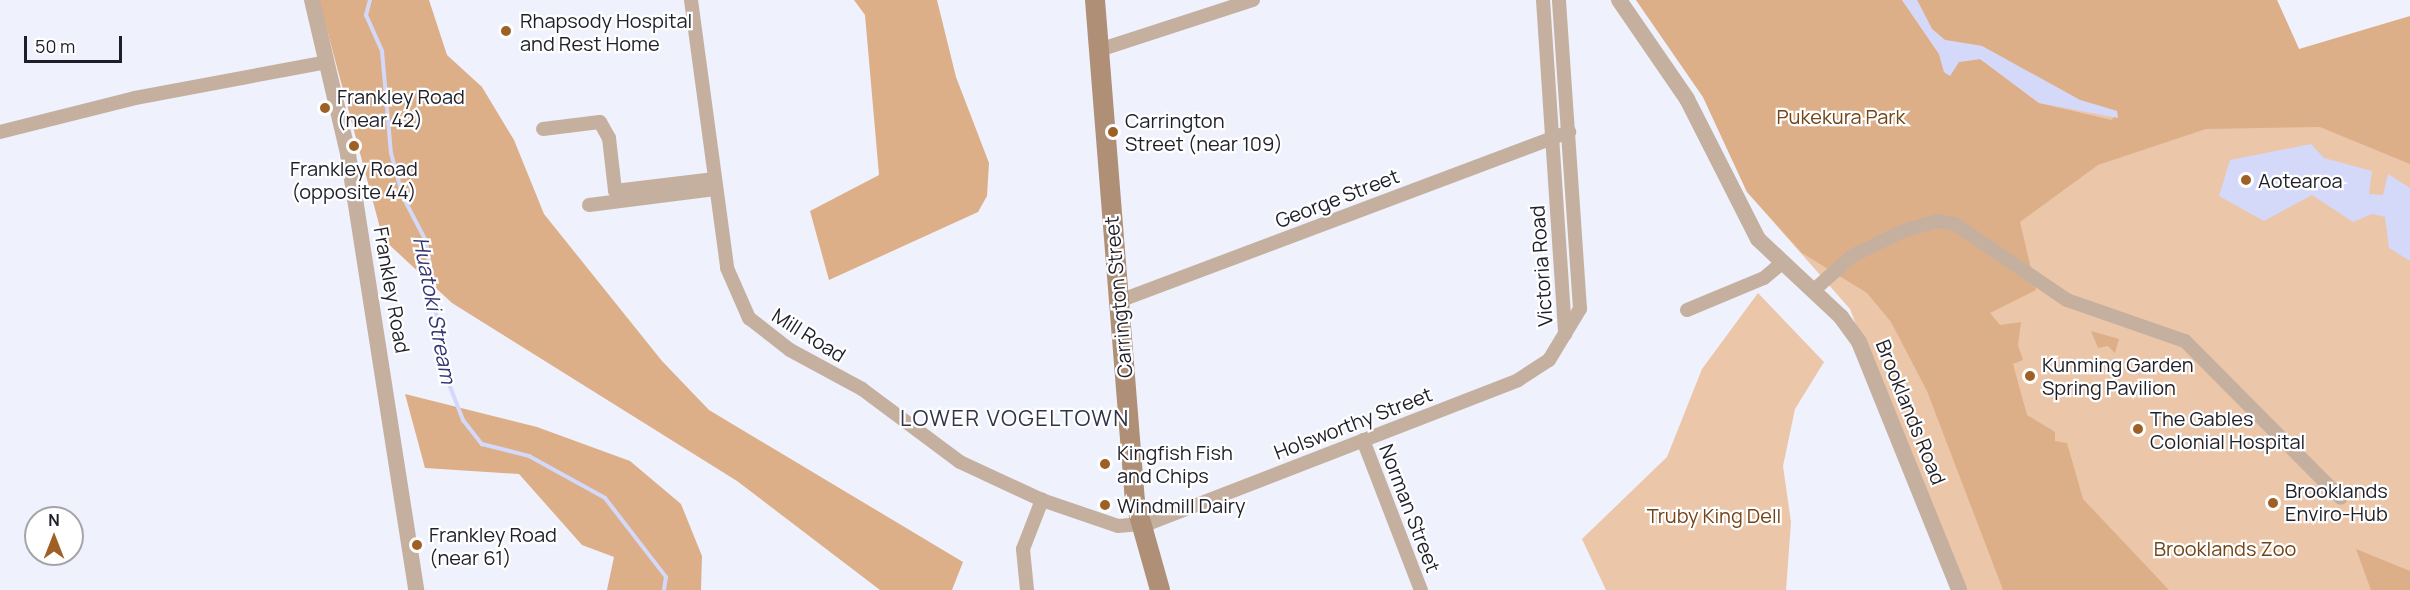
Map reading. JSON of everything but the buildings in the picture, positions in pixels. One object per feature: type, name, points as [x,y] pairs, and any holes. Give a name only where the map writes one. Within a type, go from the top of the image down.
[{"type":"main road","name":"Carrington Street","points":[[1095,0],[1139,525],[1160,590]]},
{"type":"street","name":"Frankley Road","points":[[312,0],[327,62],[378,328],[416,590]]},
{"type":"street","name":"Mill Road","points":[[691,0],[727,268],[738,301],[762,332],[862,389],[960,462],[1042,500],[1111,525],[1139,525]]},
{"type":"street","points":[[1099,50],[1253,0]]},
{"type":"street","name":"Victoria Road","points":[[1544,0],[1565,334]]},
{"type":"street","name":"Victoria Road","points":[[1559,0],[1580,309],[1565,334]]},
{"type":"street","name":"Brooklands Road","points":[[1619,0],[1688,99],[1742,214],[1783,262],[1852,329],[1869,361],[1959,590]]},
{"type":"street","points":[[0,132],[135,98],[327,62]]},
{"type":"street","points":[[543,129],[600,122],[609,138],[615,191],[714,184]]},
{"type":"street","name":"George Street","points":[[1119,301],[1553,135],[1569,132]]},
{"type":"street","points":[[589,205],[714,184]]},
{"type":"street","points":[[1814,291],[1852,256],[1938,221],[1970,231],[2067,300],[2185,341],[2341,498]]},
{"type":"street","points":[[1687,310],[1764,278],[1783,262]]},
{"type":"street","name":"Holsworthy Street","points":[[1139,525],[1363,440],[1535,371],[1565,334]]},
{"type":"street","name":"Norman Street","points":[[1363,440],[1421,590]]},
{"type":"street","points":[[1027,590],[1023,549],[1042,500]]},
{"type":"green space","points":[[319,0],[429,0],[447,55],[482,87],[514,140],[544,214],[662,361],[709,410],[963,562],[952,590],[880,590],[737,481],[452,303],[383,239]]},
{"type":"green space","points":[[854,0],[937,0],[956,77],[989,163],[987,196],[978,212],[829,280],[810,211],[879,175],[865,15]]},
{"type":"green space","name":"Brooklands Zoo","points":[[1636,0],[2277,0],[2299,49],[2410,101],[2410,590],[1959,590],[1850,309],[1747,192],[1703,97]]},
{"type":"green space","name":"Pukekura Park","points":[[1636,0],[1902,0],[1939,54],[1944,72],[1950,75],[1959,62],[1980,59],[2039,103],[2112,120],[2117,111],[2080,100],[1982,46],[1945,40],[1932,29],[1917,0],[2277,0],[2299,49],[2410,16],[2410,164],[2320,127],[2206,129],[2098,165],[2020,222],[2036,290],[1990,313],[2000,325],[2021,322],[2018,345],[2023,360],[2013,364],[2027,415],[2055,432],[2055,441],[2067,443],[2083,499],[2169,590],[2003,590],[1927,391],[1891,322],[1867,293],[1802,253],[1747,192],[1703,97]]},
{"type":"green space","name":"Truby King Dell","points":[[1758,293],[1824,362],[1795,409],[1783,466],[1791,522],[1786,590],[1606,590],[1582,539],[1667,457],[1702,369]]},
{"type":"green space","points":[[2091,331],[2119,339],[2115,353],[2108,346],[2098,348]]},
{"type":"green space","points":[[405,394],[537,427],[630,461],[681,504],[702,556],[701,590],[607,590],[614,557],[582,545],[519,474],[425,468]]},
{"type":"green space","points":[[2356,549],[2410,571],[2410,590],[2371,590]]},
{"type":"water","points":[[1902,0],[1917,0],[1932,29],[1945,40],[1982,46],[2080,100],[2117,111],[2118,118],[2039,103],[1980,59],[1959,62],[1950,76],[1944,72],[1939,54]]},
{"type":"water","points":[[2311,144],[2324,158],[2372,171],[2369,194],[2383,195],[2388,174],[2410,188],[2410,261],[2389,248],[2385,217],[2372,214],[2353,222],[2312,195],[2264,221],[2219,196],[2230,160]]},
{"type":"waterway","name":"Huatoki Stream","points":[[370,0],[366,15],[382,51],[391,153],[403,197],[426,241],[444,371],[463,420],[482,444],[529,456],[605,498],[666,577],[664,590]]},
{"type":"place","name":"Rhapsody Hospital and Rest Home","points":[[506,31]]},
{"type":"place","name":"Frankley Road (near 42)","points":[[325,108]]},
{"type":"place","name":"Carrington Street (near 109)","points":[[1113,132]]},
{"type":"place","name":"Frankley Road (opposite 44)","points":[[354,146]]},
{"type":"place","name":"Aotearoa","points":[[2246,180]]},
{"type":"place","name":"Kunming Garden Spring Pavilion","points":[[2030,376]]},
{"type":"place","name":"The Gables Colonial Hospital","points":[[2138,429]]},
{"type":"place","name":"Kingfish Fish and Chips","points":[[1105,464]]},
{"type":"place","name":"Brooklands Enviro-Hub","points":[[2273,503]]},
{"type":"place","name":"Windmill Dairy","points":[[1105,505]]},
{"type":"place","name":"Frankley Road (near 61)","points":[[417,545]]},
{"type":"district","name":"LOWER VOGELTOWN","points":[[1015,419]]}]
